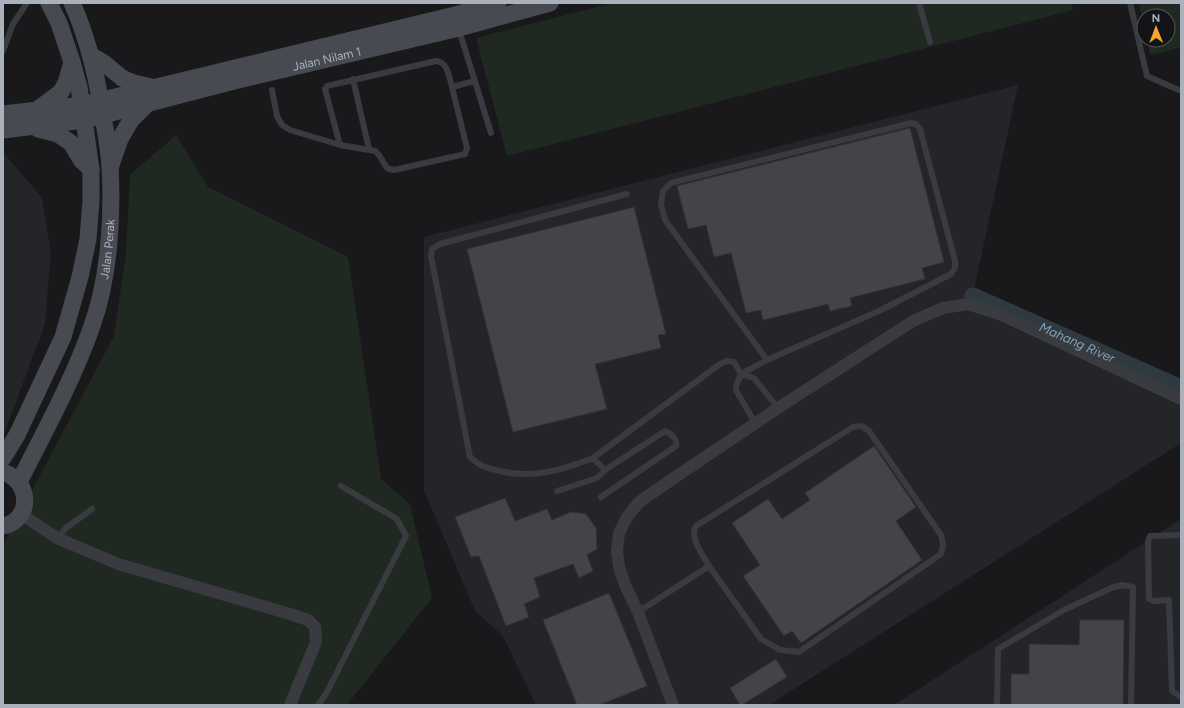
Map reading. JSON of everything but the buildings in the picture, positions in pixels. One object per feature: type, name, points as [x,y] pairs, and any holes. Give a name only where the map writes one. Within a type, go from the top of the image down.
[{"type":"main road","name":"Jalan Perak","points":[[3,458],[17,435],[63,337],[80,277],[88,240],[91,201],[91,169],[83,112],[72,62],[49,3]]},
{"type":"main road","name":"Jalan Perak","points":[[18,482],[69,384],[93,325],[102,288],[109,240],[110,166],[101,108],[92,56],[72,3]]},
{"type":"main road","name":"Jalan Nilam 1","points":[[457,22],[498,3]]},
{"type":"main road","name":"Jalan Nilam 1","points":[[83,112],[457,22],[550,3]]},
{"type":"main road","points":[[92,56],[104,63],[122,78],[134,83],[150,95],[131,120],[120,139],[110,166]]},
{"type":"main road","points":[[38,110],[61,92],[66,83],[72,62]]},
{"type":"main road","points":[[3,114],[38,110],[83,112]]},
{"type":"main road","points":[[3,130],[28,127],[83,112]]},
{"type":"main road","points":[[28,127],[58,134],[71,143],[82,161],[91,169]]},
{"type":"main road","points":[[3,472],[12,476],[18,482],[23,489],[25,497],[21,514],[12,523],[4,527]]},
{"type":"street","points":[[673,705],[638,612],[625,585],[619,567],[617,551],[619,533],[626,517],[639,502],[755,423],[913,321],[943,308],[968,304],[1002,315],[1181,399]]},
{"type":"street","points":[[21,514],[57,538],[118,564],[308,620],[315,627],[316,642],[290,705]]},
{"type":"lane","points":[[3,51],[13,24],[27,3]]},
{"type":"lane","points":[[919,3],[930,42]]},
{"type":"lane","points":[[1130,3],[1147,76],[1181,91]]},
{"type":"lane","points":[[457,22],[491,133]]},
{"type":"lane","points":[[272,90],[277,116],[282,125],[290,130],[340,145],[375,151],[386,168],[394,170],[465,154],[467,148],[452,87],[445,65],[442,61],[436,60],[327,86],[325,89],[340,145]]},
{"type":"lane","points":[[353,79],[369,149]]},
{"type":"lane","points":[[452,87],[475,81]]},
{"type":"lane","points":[[755,423],[736,390],[740,374],[767,360],[879,311],[952,274],[955,268],[955,261],[920,129],[916,124],[911,123],[671,183],[663,191],[661,204],[665,220],[767,360]]},
{"type":"lane","points":[[627,194],[440,244],[432,249],[431,256],[470,457],[479,465],[491,469],[511,474],[532,475],[562,469],[593,458],[720,364],[727,361],[734,362],[740,374],[754,378],[778,408]]},
{"type":"lane","points":[[862,426],[870,431],[937,528],[941,535],[943,545],[941,554],[799,652],[780,650],[761,639],[709,566],[694,538],[693,530],[696,526],[853,427],[862,426]]},
{"type":"lane","points":[[557,491],[597,478],[605,470],[663,432],[668,432],[676,441],[676,446],[601,496]]},
{"type":"lane","points":[[593,458],[605,470]]},
{"type":"lane","points":[[318,705],[326,694],[406,536],[397,520],[341,486]]},
{"type":"lane","points":[[57,538],[66,528],[92,509]]},
{"type":"lane","points":[[1181,535],[1150,536],[1148,541],[1148,599],[1154,601],[1169,600],[1172,691],[1181,697]]},
{"type":"lane","points":[[638,612],[709,566]]},
{"type":"lane","points":[[997,705],[998,649],[1064,610],[1111,588],[1122,585],[1133,587],[1131,705]]},
{"type":"shaded area","points":[[613,3],[1072,3],[1073,10],[507,156],[476,38]]},
{"type":"shaded area","points":[[1139,3],[1181,3],[1181,48],[1150,55],[1149,48],[1176,48],[1176,8],[1140,8]]},
{"type":"shaded area","points":[[1018,85],[972,299],[1181,390],[1181,443],[772,703],[772,705],[536,705],[503,636],[475,611],[424,490],[424,237]]},
{"type":"shaded area","points":[[176,135],[208,187],[348,257],[381,479],[410,504],[432,598],[347,705],[3,705],[3,545],[114,336],[126,254],[130,175]]},
{"type":"shaded area","points":[[3,152],[42,198],[51,253],[45,324],[3,437]]},
{"type":"shaded area","points":[[1181,519],[1181,705],[894,705]]},
{"type":"waterway","name":"Mahang River","points":[[973,296],[1181,388]]}]
